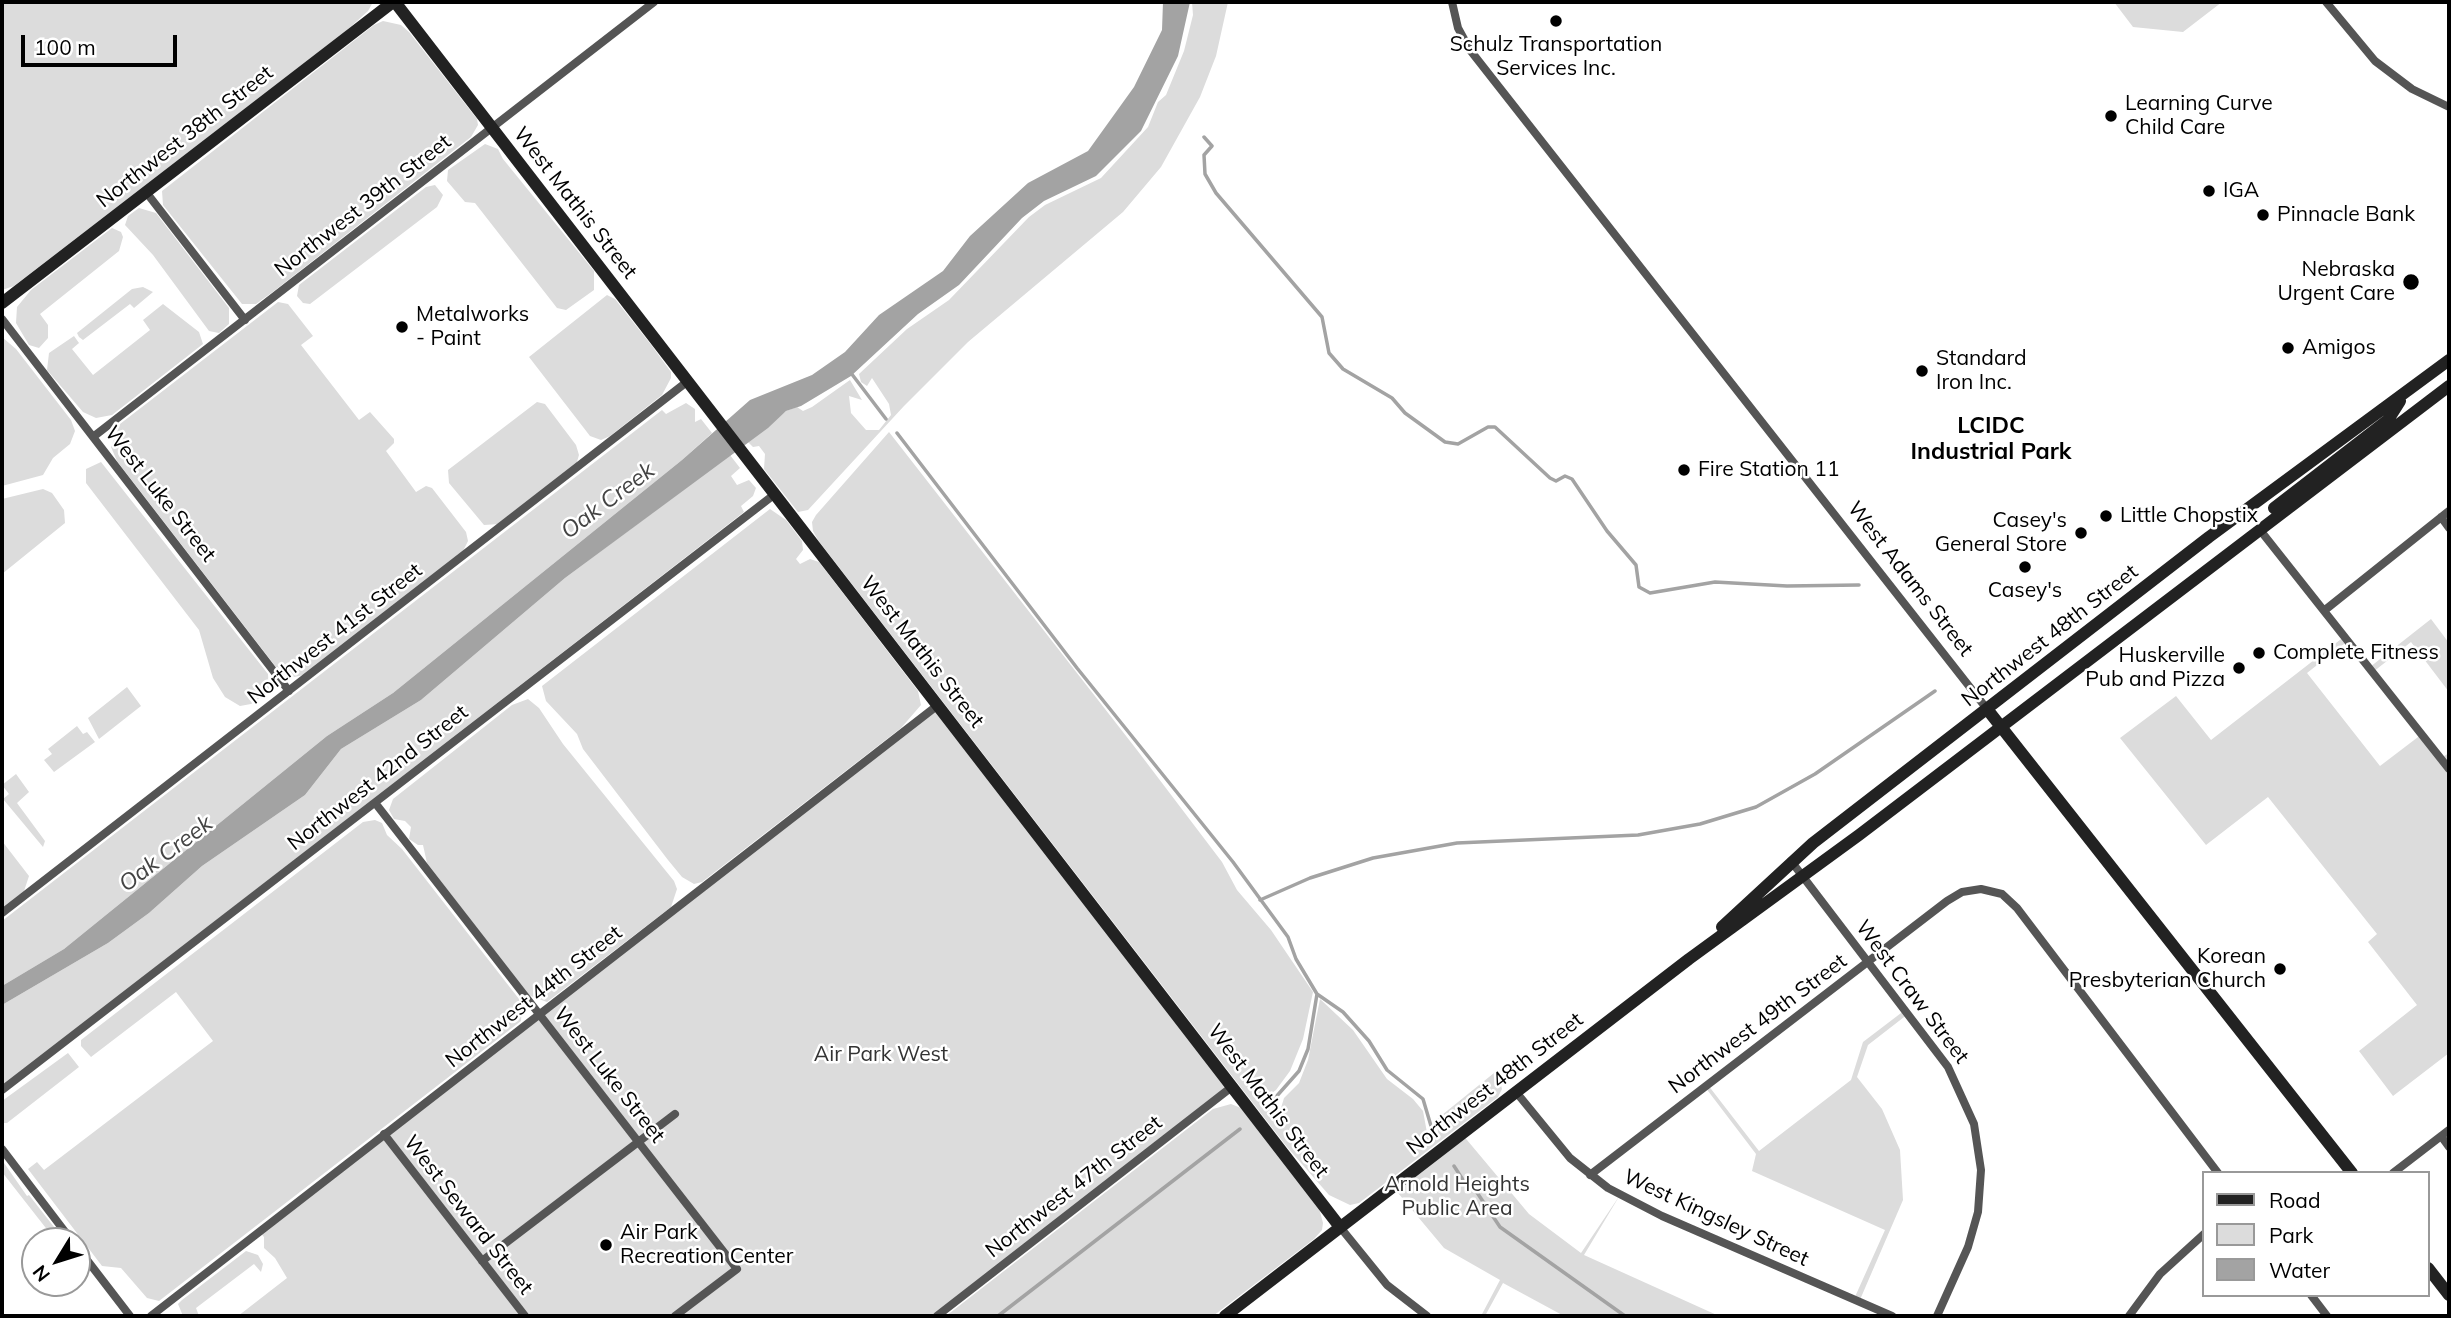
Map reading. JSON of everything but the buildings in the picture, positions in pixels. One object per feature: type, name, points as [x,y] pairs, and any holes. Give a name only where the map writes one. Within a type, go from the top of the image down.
[{"type":"main road","name":"West Mathis Street","points":[[394,2],[1340,1227]]},
{"type":"main road","name":"Northwest 38th Street","points":[[2,303],[394,2]]},
{"type":"main road","name":"Northwest 48th Street","points":[[1689,959],[1791,861],[2251,506],[2449,360]]},
{"type":"main road","name":"Northwest 48th Street","points":[[1224,1316],[1689,959],[1803,876],[2449,386]]},
{"type":"main road","points":[[2260,530],[2260,519],[2388,420],[2404,394]]},
{"type":"main road","name":"West Adams Street","points":[[1987,709],[2350,1171]]},
{"type":"main road","points":[[2430,1271],[2449,1295]]},
{"type":"street","name":"Northwest 39th Street","points":[[93,437],[654,2]]},
{"type":"street","name":"West Adams Street","points":[[1452,2],[1458,27],[1470,50],[1987,709]]},
{"type":"street","points":[[2326,2],[2375,61],[2412,89],[2449,107]]},
{"type":"street","points":[[146,192],[245,320]]},
{"type":"street","name":"West Luke Street","points":[[2,319],[289,691]]},
{"type":"street","name":"Northwest 41st Street","points":[[2,913],[688,381]]},
{"type":"street","name":"Northwest 42nd Street","points":[[2,1090],[775,494]]},
{"type":"street","points":[[2325,610],[2449,511]]},
{"type":"street","points":[[2441,517],[2449,528]]},
{"type":"street","points":[[2260,530],[2449,769]]},
{"type":"street","name":"Northwest 44th Street","points":[[150,1316],[938,705]]},
{"type":"street","name":"West Luke Street","points":[[376,804],[737,1269],[675,1316]]},
{"type":"street","name":"West Craw Street","points":[[1791,861],[1948,1067],[1968,1105],[1979,1147],[1981,1189],[1975,1224],[1937,1316]]},
{"type":"street","name":"Northwest 49th Street","points":[[1590,1175],[1947,901],[1966,891],[1981,889],[2002,894],[2014,904],[2216,1171]]},
{"type":"street","name":"Northwest 47th Street","points":[[937,1316],[1233,1086]]},
{"type":"street","name":"West Kingsley Street","points":[[1516,1092],[1553,1139],[1590,1175],[1618,1194],[1662,1216],[1892,1316]]},
{"type":"street","points":[[482,1261],[675,1114]]},
{"type":"street","points":[[2396,1171],[2449,1130]]},
{"type":"street","name":"West Seward Street","points":[[384,1134],[525,1316]]},
{"type":"street","points":[[2441,1136],[2449,1147]]},
{"type":"street","points":[[2,1149],[61,1227]]},
{"type":"street","name":"West Mathis Street","points":[[1340,1227],[1387,1285],[1427,1316]]},
{"type":"street","points":[[2129,1316],[2169,1264],[2202,1236]]},
{"type":"street","points":[[91,1265],[131,1316]]},
{"type":"street","points":[[2313,1297],[2327,1316]]},
{"type":"green space","points":[[2,2],[373,2],[368,11],[345,32],[14,286],[2,290]]},
{"type":"green space","points":[[1192,2],[1228,2],[1216,56],[1200,97],[1161,167],[1123,212],[968,342],[904,406],[808,510],[798,512],[764,469],[765,454],[759,446],[753,447],[748,442],[786,411],[797,407],[803,411],[812,407],[850,380],[862,400],[849,396],[851,413],[866,430],[879,430],[891,415],[889,404],[872,378],[867,386],[861,382],[859,374],[907,329],[949,300],[1029,217],[1045,205],[1101,178],[1148,127],[1158,102],[1166,95],[1184,51],[1193,15]]},
{"type":"green space","points":[[2114,2],[2222,2],[2183,32],[2133,27]]},
{"type":"green space","points":[[383,21],[401,25],[409,32],[477,119],[478,125],[471,137],[274,291],[256,304],[242,304],[163,205],[162,191],[374,25]]},
{"type":"green space","points":[[485,144],[498,149],[503,159],[594,271],[594,290],[566,310],[557,308],[475,203],[465,202],[447,181],[448,170]]},
{"type":"green space","points":[[435,185],[443,195],[437,207],[310,304],[303,303],[297,296],[299,285],[426,187]]},
{"type":"green space","points":[[139,208],[156,213],[229,308],[229,324],[219,333],[209,331],[153,255],[125,225],[128,216]]},
{"type":"green space","points":[[112,228],[121,232],[123,237],[119,251],[40,314],[48,325],[48,338],[39,348],[29,345],[16,323],[17,307],[31,290]]},
{"type":"green space","points":[[143,287],[153,292],[134,308],[130,304],[83,340],[79,337],[77,333],[132,289]]},
{"type":"green space","points":[[607,295],[615,299],[652,346],[671,372],[671,378],[662,395],[610,436],[601,440],[590,436],[529,357]]},
{"type":"green space","points":[[278,302],[288,304],[313,336],[301,345],[359,420],[370,412],[394,439],[394,443],[386,451],[416,492],[426,486],[432,488],[466,532],[468,541],[463,551],[304,675],[294,677],[284,675],[276,667],[117,461],[111,447],[120,424]]},
{"type":"green space","points":[[163,304],[199,332],[203,344],[112,415],[96,418],[83,412],[47,370],[49,353],[74,336],[79,343],[72,349],[93,375],[150,330],[143,320]]},
{"type":"green space","points":[[2,337],[16,349],[71,420],[75,431],[70,444],[53,458],[43,475],[2,486]]},
{"type":"green space","points":[[537,402],[545,404],[576,445],[579,455],[576,465],[499,524],[484,525],[449,483],[448,470]]},
{"type":"green space","points":[[686,403],[695,409],[695,422],[701,419],[712,433],[682,460],[393,693],[327,736],[64,949],[2,986],[2,921],[662,410],[666,414]]},
{"type":"green space","points":[[889,432],[1222,862],[1237,890],[1271,930],[1313,992],[1303,1039],[1290,1071],[1276,1090],[1262,1100],[1272,1112],[1281,1108],[1284,1098],[1299,1083],[1308,1060],[1320,999],[1353,1030],[1387,1079],[1413,1099],[1423,1111],[1428,1138],[1438,1134],[1437,1119],[1494,1073],[1500,1081],[1502,1089],[1498,1097],[1359,1203],[1350,1205],[1329,1195],[1287,1147],[818,540],[812,522],[816,515]]},
{"type":"green space","points":[[730,455],[740,468],[731,476],[737,485],[749,480],[756,488],[753,496],[741,506],[744,512],[2,1086],[2,1005],[108,943],[149,913],[202,866],[305,795],[341,749],[421,700],[565,578]]},
{"type":"green space","points":[[101,462],[268,674],[269,690],[264,690],[266,694],[251,704],[240,706],[225,697],[213,678],[199,630],[86,483],[86,469]]},
{"type":"green space","points":[[43,489],[52,493],[64,510],[65,523],[2,574],[2,499]]},
{"type":"green space","points":[[770,509],[786,520],[802,541],[803,550],[796,559],[800,564],[810,559],[819,562],[918,691],[921,705],[901,728],[702,882],[694,884],[682,877],[668,860],[583,749],[577,734],[546,701],[542,686]]},
{"type":"green space","points":[[2431,619],[2449,643],[2449,692],[2411,642],[2373,672],[2370,667]]},
{"type":"green space","points":[[2345,636],[2349,640],[2307,673],[2380,766],[2422,734],[2441,758],[2449,753],[2449,1053],[2393,1096],[2359,1051],[2417,1005],[2368,942],[2377,934],[2268,797],[2206,845],[2120,738],[2176,696],[2211,740]]},
{"type":"green space","points":[[127,687],[141,706],[99,739],[88,718]]},
{"type":"green space","points":[[528,699],[539,708],[563,744],[674,881],[677,889],[671,907],[547,1002],[528,995],[427,863],[423,845],[409,839],[411,827],[405,821],[394,819],[389,810],[393,799],[512,705]]},
{"type":"green space","name":"Air Park West","points":[[938,705],[1233,1086],[937,1316],[238,1316],[287,1278],[275,1258],[264,1248],[264,1237],[259,1231]]},
{"type":"green space","points":[[77,726],[83,734],[87,732],[95,742],[54,772],[44,760],[52,754],[48,749]]},
{"type":"green space","points":[[16,774],[29,792],[17,803],[45,841],[43,847],[3,799],[9,794],[2,785]]},
{"type":"green space","points":[[375,820],[382,823],[387,835],[402,849],[519,999],[522,1006],[521,1021],[159,1301],[147,1298],[121,1268],[102,1266],[91,1252],[91,1227],[72,1227],[28,1169],[37,1162],[44,1170],[213,1041],[176,992],[91,1057],[81,1046],[81,1040],[363,822]]},
{"type":"green space","points":[[2,841],[29,876],[24,891],[2,908]]},
{"type":"green space","points":[[1905,1010],[1908,1014],[1868,1045],[1857,1077],[1882,1109],[1900,1150],[1903,1200],[1859,1302],[1854,1299],[1885,1230],[1752,1171],[1756,1154],[1705,1087],[1708,1085],[1759,1151],[1851,1080],[1863,1042]]},
{"type":"green space","points":[[68,1053],[79,1067],[7,1123],[2,1123],[2,1101]]},
{"type":"green space","points":[[1231,1104],[1241,1108],[1319,1208],[1323,1223],[1322,1230],[1314,1239],[1213,1316],[946,1316],[1213,1109]]},
{"type":"green space","name":"Arnold Heights Public Area","points":[[1462,1134],[1529,1214],[1581,1253],[1620,1195],[1584,1255],[1719,1316],[1564,1316],[1503,1283],[1485,1316],[1481,1316],[1500,1280],[1444,1248],[1393,1187]]},
{"type":"green space","points":[[2,1160],[27,1196],[29,1195],[54,1227],[45,1227],[2,1172]]},
{"type":"green space","points":[[246,1251],[258,1255],[263,1264],[261,1272],[254,1264],[196,1308],[199,1316],[183,1316],[178,1304]]},
{"type":"water","name":"Oak Creek","points":[[1163,2],[1190,2],[1178,56],[1141,131],[1096,176],[1044,201],[1022,218],[959,285],[918,314],[851,376],[801,406],[786,411],[768,428],[565,578],[421,700],[341,749],[305,795],[202,866],[149,913],[108,943],[2,1005],[2,986],[64,949],[327,736],[393,693],[682,460],[750,400],[812,375],[845,352],[879,315],[943,271],[970,236],[1028,183],[1088,151],[1134,87],[1162,30]]},
{"type":"waterway","points":[[1204,137],[1212,146],[1204,155],[1205,174],[1216,193],[1322,317],[1329,353],[1343,369],[1392,398],[1405,413],[1445,442],[1458,444],[1488,427],[1495,427],[1550,478],[1556,481],[1565,476],[1572,479],[1607,531],[1636,565],[1639,587],[1650,593],[1715,582],[1787,586],[1859,585]]},
{"type":"waterway","points":[[851,373],[886,419]]},
{"type":"waterway","points":[[897,433],[1077,668],[1233,862],[1288,937],[1296,959],[1317,994],[1343,1012],[1369,1041],[1387,1070],[1423,1099],[1434,1136]]},
{"type":"waterway","points":[[1260,900],[1310,878],[1373,858],[1457,843],[1638,835],[1700,824],[1756,807],[1815,774],[1935,691]]},
{"type":"waterway","points":[[1267,1107],[1299,1071],[1308,1049],[1317,994]]},
{"type":"waterway","points":[[998,1316],[1240,1129]]},
{"type":"waterway","points":[[1454,1166],[1465,1183],[1474,1188],[1500,1227],[1625,1316]]},
{"type":"place","name":"Schulz Transportation Services Inc.","points":[[1556,21]]},
{"type":"place","name":"Learning Curve Child Care","points":[[2111,116]]},
{"type":"place","name":"IGA","points":[[2209,191]]},
{"type":"place","name":"Pinnacle Bank","points":[[2263,215]]},
{"type":"place","name":"Nebraska Urgent Care","points":[[2411,282]]},
{"type":"place","name":"Metalworks - Paint","points":[[402,327]]},
{"type":"place","name":"Amigos","points":[[2288,348]]},
{"type":"place","name":"Standard Iron Inc.","points":[[1922,371]]},
{"type":"place","name":"Fire Station 11","points":[[1684,470]]},
{"type":"place","name":"Little Chopstix","points":[[2106,516]]},
{"type":"place","name":"Casey's General Store","points":[[2081,533]]},
{"type":"place","name":"Casey's","points":[[2025,567]]},
{"type":"place","name":"Complete Fitness","points":[[2259,653]]},
{"type":"place","name":"Huskerville Pub and Pizza","points":[[2239,668]]},
{"type":"place","name":"Korean Presbyterian Church","points":[[2280,969]]},
{"type":"place","name":"Air Park Recreation Center","points":[[606,1245]]},
{"type":"district","name":"LCIDC Industrial Park","points":[[1991,439]]}]
